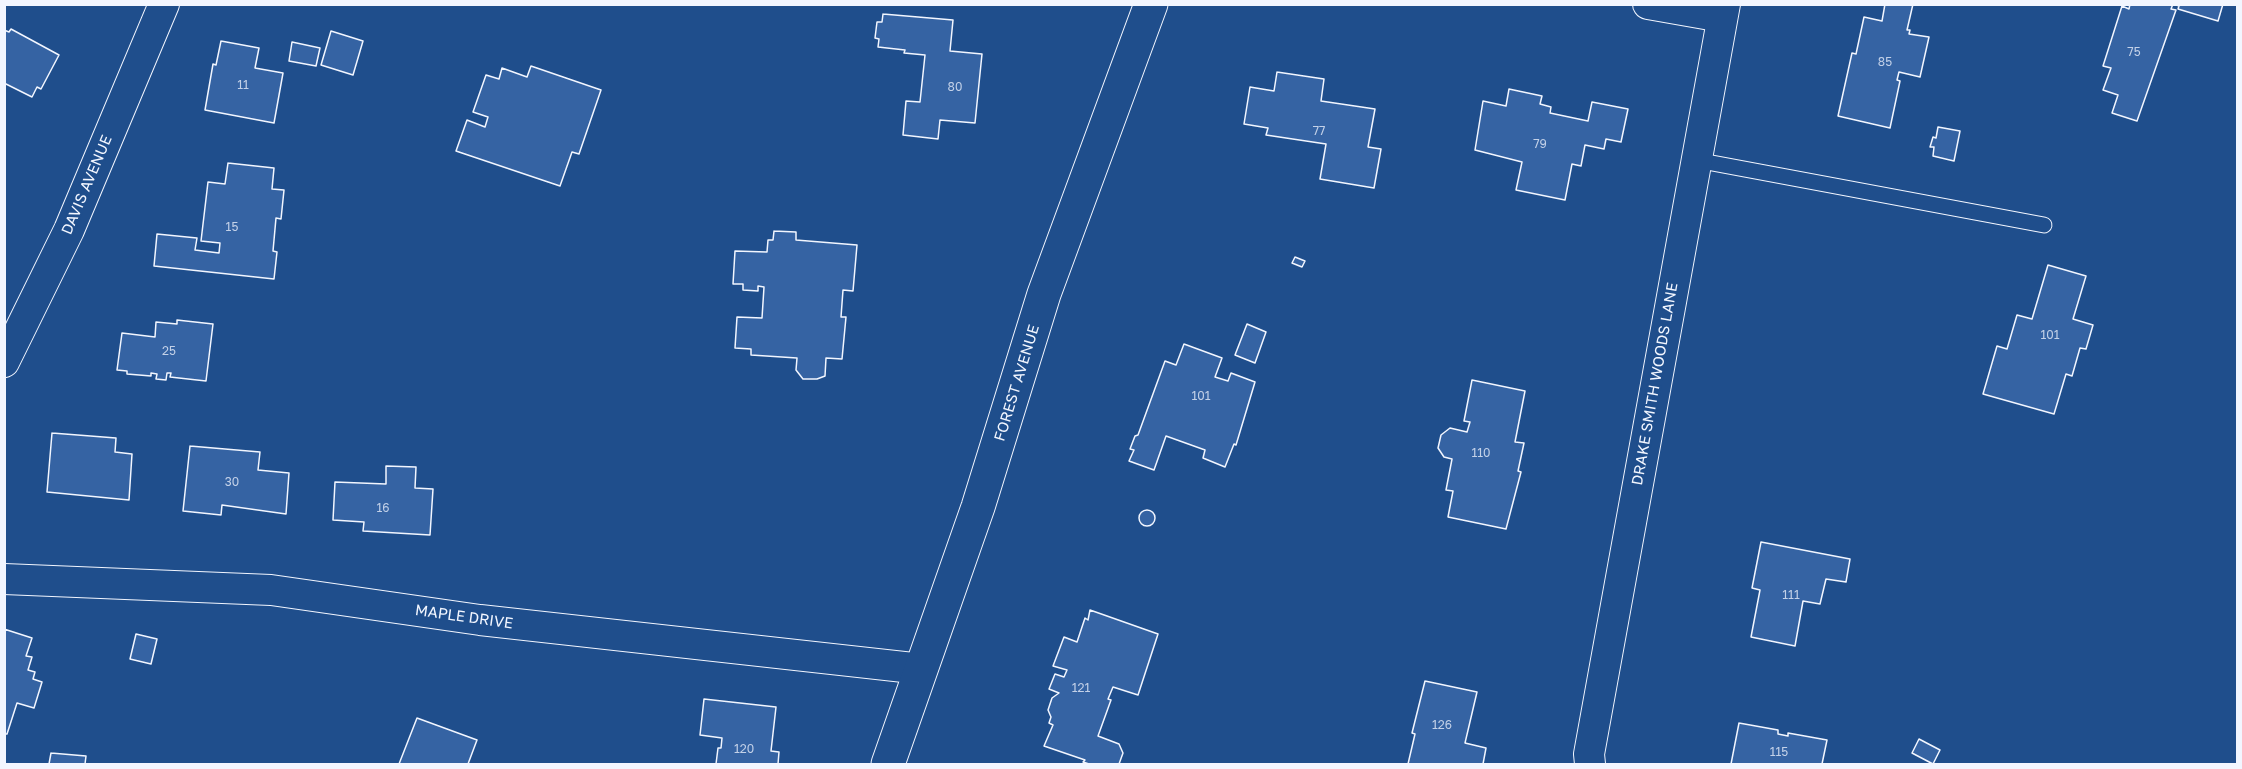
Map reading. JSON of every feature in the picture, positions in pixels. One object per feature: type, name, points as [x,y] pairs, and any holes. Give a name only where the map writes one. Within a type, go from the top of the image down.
[{"type":"street","name":"DAVIS AVENUE","points":[[4,362],[69,230],[164,4]]},
{"type":"street","name":"FOREST AVENUE","points":[[888,765],[978,507],[1044,294],[1151,4]]},
{"type":"street","points":[[1648,4],[1723,11]]},
{"type":"street","name":"DRAKE SMITH WOODS LANE","points":[[1590,765],[1589,754],[1723,11]]},
{"type":"street","name":"MAPLE DRIVE","points":[[4,579],[271,590],[480,620],[922,669]]},
{"type":"lane","points":[[1696,160],[2044,225]]},
{"type":"building","points":[[1885,4],[1913,4],[1907,30],[1910,30],[1909,34],[1929,37],[1920,77],[1899,72],[1897,80],[1900,81],[1890,128],[1838,116],[1852,53],[1856,54],[1864,17],[1882,21]]},
{"type":"building","points":[[2130,4],[2173,4],[2171,9],[2176,10],[2137,121],[2112,113],[2118,95],[2103,90],[2111,68],[2103,66],[2122,6],[2129,9]]},
{"type":"building","points":[[2174,4],[2223,4],[2218,21],[2178,9],[2179,6]]},
{"type":"building","points":[[883,14],[953,20],[950,51],[982,54],[975,123],[940,120],[938,139],[903,135],[906,101],[920,102],[925,55],[878,47],[879,39],[875,38],[877,22],[882,22]]},
{"type":"building","points":[[11,29],[59,55],[41,89],[37,87],[32,97],[4,83],[4,30],[9,32]]},
{"type":"building","points":[[331,31],[363,41],[353,75],[321,65]]},
{"type":"building","points":[[221,41],[259,48],[255,68],[283,73],[274,123],[205,110],[213,64],[216,65]]},
{"type":"building","points":[[292,42],[320,48],[316,66],[289,61]]},
{"type":"building","points":[[531,66],[601,90],[579,154],[572,152],[560,186],[456,151],[467,120],[485,127],[488,117],[473,112],[486,75],[499,79],[502,68],[527,77]]},
{"type":"building","points":[[1277,72],[1324,79],[1321,101],[1375,109],[1368,147],[1381,149],[1374,188],[1320,179],[1326,144],[1266,135],[1268,128],[1244,124],[1250,87],[1274,91]]},
{"type":"building","points":[[1509,89],[1542,96],[1540,104],[1551,107],[1550,113],[1588,121],[1592,102],[1628,109],[1621,142],[1606,139],[1604,149],[1585,145],[1581,166],[1572,164],[1565,200],[1516,190],[1522,162],[1475,150],[1483,101],[1506,106]]},
{"type":"building","points":[[1938,127],[1960,131],[1954,161],[1933,156],[1934,147],[1930,147],[1933,137],[1936,138]]},
{"type":"building","points":[[228,163],[274,168],[272,189],[284,190],[281,219],[276,218],[273,251],[277,252],[274,279],[154,266],[157,234],[197,238],[195,250],[219,253],[220,243],[201,241],[208,182],[225,184]]},
{"type":"building","points":[[774,231],[796,232],[796,240],[857,245],[853,291],[843,290],[841,317],[846,317],[842,359],[826,358],[825,376],[817,379],[803,379],[796,370],[797,358],[751,355],[751,349],[735,348],[737,317],[762,318],[764,287],[758,286],[758,291],[743,290],[743,284],[733,284],[735,251],[767,252],[768,240],[773,240]]},
{"type":"building","points":[[1295,257],[1305,261],[1302,267],[1292,263]]},
{"type":"building","points":[[2048,265],[2086,276],[2073,319],[2093,325],[2086,349],[2080,348],[2072,376],[2066,374],[2054,414],[1983,394],[1997,346],[2007,349],[2017,315],[2032,319]]},
{"type":"building","points":[[177,320],[213,324],[206,381],[170,377],[171,373],[167,373],[166,380],[156,379],[157,374],[151,373],[151,376],[127,374],[127,371],[117,370],[122,333],[155,337],[156,322],[177,324]]},
{"type":"building","points":[[1247,324],[1266,332],[1255,363],[1235,355]]},
{"type":"building","points":[[1184,344],[1222,358],[1215,377],[1228,381],[1231,373],[1255,382],[1236,445],[1234,444],[1225,467],[1203,458],[1205,450],[1166,436],[1154,470],[1129,461],[1134,450],[1130,449],[1135,436],[1138,435],[1165,361],[1176,365]]},
{"type":"building","points":[[1472,380],[1525,391],[1515,442],[1524,443],[1518,471],[1521,472],[1506,529],[1448,517],[1453,491],[1446,490],[1452,459],[1444,457],[1438,448],[1441,435],[1450,428],[1467,432],[1470,422],[1464,421]]},
{"type":"building","points":[[52,433],[116,438],[115,452],[132,454],[129,500],[47,492]]},
{"type":"building","points":[[190,446],[260,452],[258,470],[289,473],[286,514],[222,505],[221,515],[183,511]]},
{"type":"building","points":[[386,466],[416,467],[415,488],[433,489],[430,535],[363,531],[364,522],[333,520],[335,482],[386,484]]},
{"type":"building","points":[[1144,510],[1150,510],[1155,518],[1153,524],[1144,526],[1139,521],[1139,515]]},
{"type":"building","points":[[1761,542],[1850,559],[1846,582],[1826,579],[1820,604],[1803,601],[1795,646],[1751,637],[1760,590],[1752,588]]},
{"type":"building","points":[[1090,610],[1158,634],[1138,695],[1113,687],[1108,699],[1111,700],[1098,736],[1119,744],[1123,753],[1119,764],[1089,764],[1083,762],[1085,760],[1044,746],[1053,725],[1049,723],[1051,717],[1048,710],[1052,698],[1059,693],[1049,689],[1055,674],[1064,677],[1067,670],[1053,666],[1064,637],[1077,642],[1085,618],[1088,620]]},
{"type":"building","points":[[4,629],[32,638],[26,656],[32,657],[28,670],[35,672],[33,679],[42,682],[34,708],[17,703],[7,734],[4,734]]},
{"type":"building","points":[[136,634],[157,639],[151,664],[130,659]]},
{"type":"building","points":[[1425,681],[1477,692],[1465,743],[1486,748],[1483,764],[1408,764],[1415,734],[1412,733]]},
{"type":"building","points":[[704,699],[776,707],[771,751],[779,752],[778,764],[716,764],[722,738],[700,735]]},
{"type":"building","points":[[417,718],[477,740],[468,764],[399,764]]},
{"type":"building","points":[[1739,723],[1778,730],[1778,734],[1788,736],[1788,733],[1827,740],[1822,764],[1731,764]]},
{"type":"building","points":[[1919,739],[1940,750],[1933,764],[1912,753]]},
{"type":"building","points":[[51,753],[86,756],[85,764],[49,764]]}]
